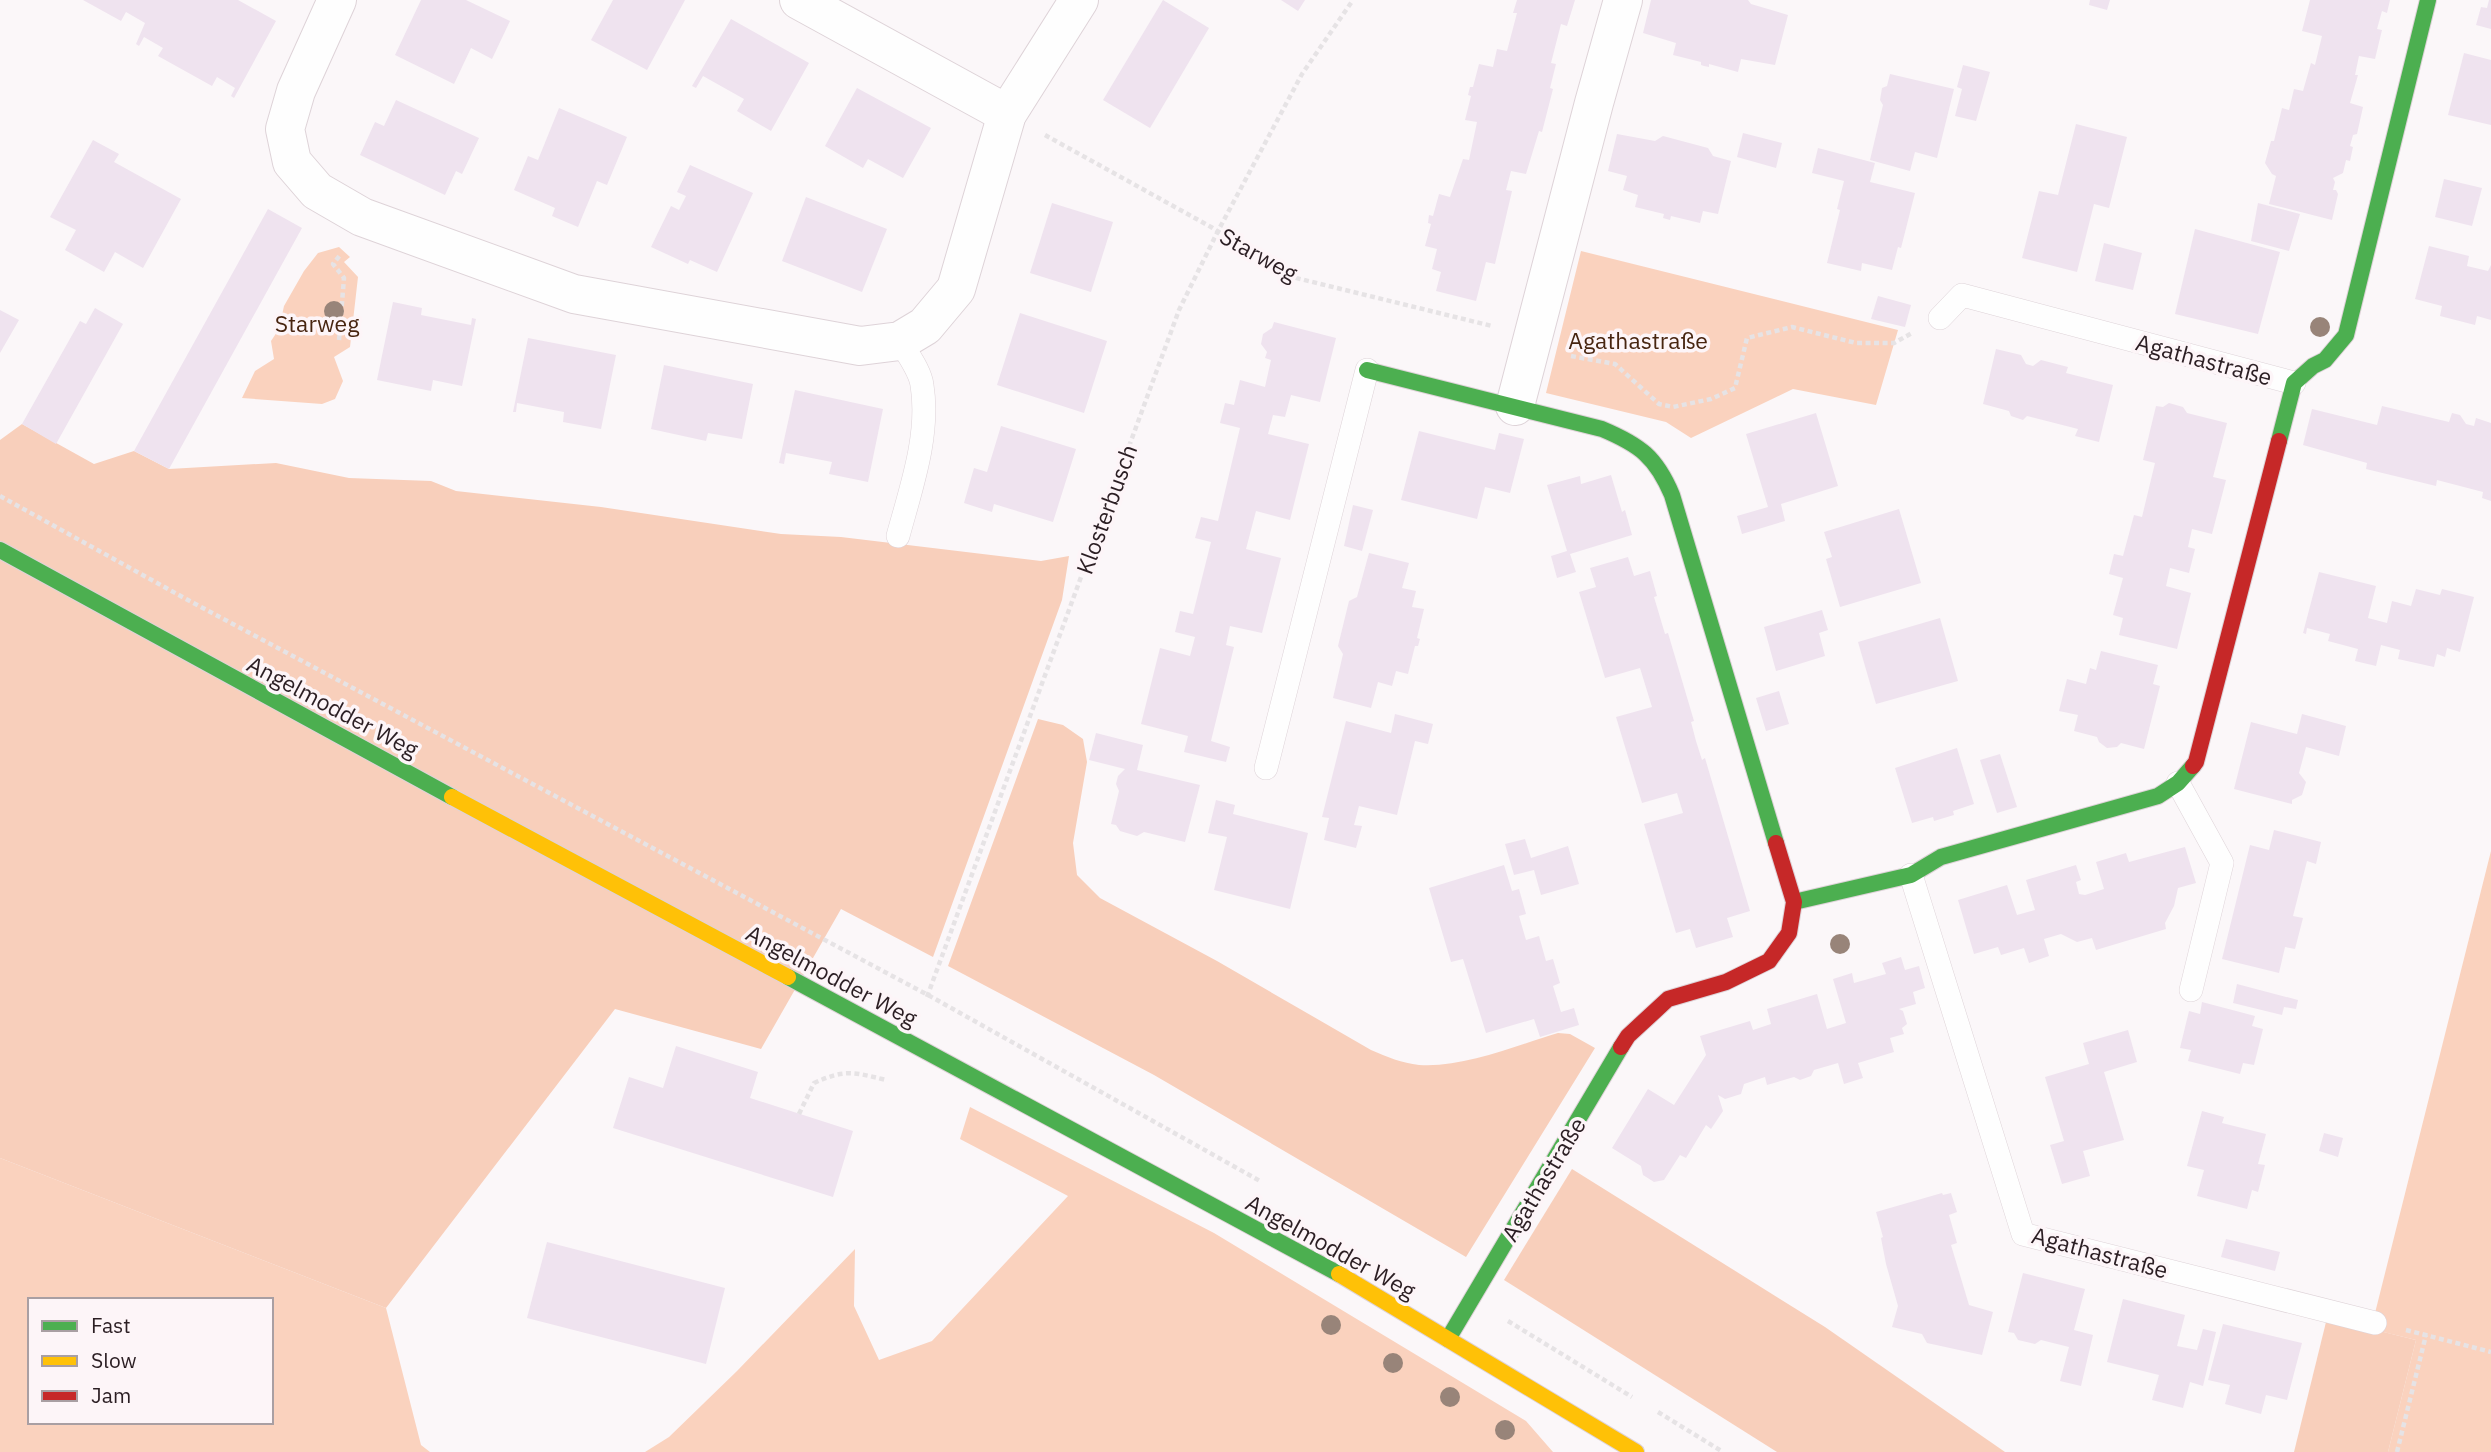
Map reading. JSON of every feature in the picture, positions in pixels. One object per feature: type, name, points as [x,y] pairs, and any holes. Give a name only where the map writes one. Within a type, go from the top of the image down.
[{"type":"street","points":[[337,0],[296,91],[285,129],[292,162],[317,191],[362,217],[574,294],[860,346],[900,341],[925,326],[956,289],[1007,114],[1079,0]]},
{"type":"street","points":[[799,0],[1007,114]]},
{"type":"street","points":[[1515,406],[1623,0]]},
{"type":"street","name":"Agathastraße","points":[[1794,902],[1911,875],[1941,857],[2158,796],[2178,783],[2196,762],[2294,383],[2313,366],[2325,360],[2346,335],[2428,0]]},
{"type":"street","name":"Agathastraße","points":[[1367,370],[1602,429],[1647,451],[1662,471],[1676,509],[1794,902],[1789,933],[1769,961],[1726,982],[1668,999],[1628,1036],[1448,1339]]},
{"type":"street","name":"Angelmodder Weg","points":[[0,550],[1364,1288],[1636,1452]]},
{"type":"lane","name":"Agathastraße","points":[[1940,318],[1962,295],[2294,383]]},
{"type":"lane","points":[[898,536],[915,475],[923,418],[922,382],[900,341]]},
{"type":"lane","name":"Agathastraße","points":[[1266,768],[1367,370]]},
{"type":"lane","points":[[2178,783],[2222,863],[2191,990]]},
{"type":"lane","name":"Agathastraße","points":[[1911,875],[2023,1234],[2375,1323]]},
{"type":"path","name":"Klosterbusch","points":[[905,1040],[928,995],[1180,310],[1217,232],[1303,74],[1353,0]]},
{"type":"path","name":"Starweg","points":[[1007,114],[1217,232],[1288,276],[1533,335]]},
{"type":"path","points":[[339,340],[344,278],[333,264],[344,252],[362,217]]},
{"type":"path","points":[[1533,335],[1556,354],[1615,364],[1660,404],[1674,407],[1693,405],[1735,388],[1747,338],[1791,327],[1856,343],[1894,343],[1940,318]]},
{"type":"path","points":[[0,496],[209,612],[928,995],[1272,1187]]},
{"type":"path","points":[[799,1114],[814,1083],[838,1072],[896,1083]]},
{"type":"path","points":[[1472,1299],[1639,1401]]},
{"type":"path","points":[[2397,1452],[2426,1335],[2491,1352]]},
{"type":"path","points":[[1651,1408],[1723,1452]]},
{"type":"green space","name":"Starweg","points":[[339,247],[350,257],[344,262],[358,277],[350,347],[334,357],[343,381],[335,399],[322,404],[242,398],[255,371],[274,359],[271,341],[279,329],[284,306],[304,271],[318,253]]},
{"type":"green space","name":"Agathastraße","points":[[1581,251],[1898,330],[1876,405],[1793,389],[1691,438],[1666,422],[1546,393]]},
{"type":"green space","points":[[2491,851],[2491,1452],[2388,1452],[2416,1340],[2371,1329]]},
{"type":"green space","points":[[970,1107],[1214,1233],[1526,1421],[1553,1452],[645,1452],[669,1437],[855,1249],[854,1306],[879,1360],[932,1341],[1068,1196],[960,1139]]},
{"type":"green space","points":[[0,1158],[386,1308],[421,1445],[430,1452],[0,1452]]},
{"type":"shaded area","points":[[22,424],[94,464],[134,451],[169,469],[276,463],[349,478],[431,481],[456,491],[601,507],[781,534],[841,537],[1041,561],[1069,556],[1062,600],[933,957],[841,909],[761,1049],[615,1009],[386,1308],[0,1158],[0,440]]},
{"type":"shaded area","points":[[1038,719],[1063,725],[1083,739],[1087,762],[1073,843],[1077,875],[1100,898],[1217,961],[1371,1050],[1401,1061],[1436,1065],[1471,1060],[1558,1033],[1570,1034],[1595,1048],[1466,1257],[1154,1075],[948,966]]},
{"type":"shaded area","points":[[1572,1169],[1825,1327],[2005,1452],[1777,1452],[1504,1280]]},
{"type":"shaded area","points":[[2327,1318],[2416,1340],[2388,1452],[2294,1452]]},
{"type":"building","points":[[83,0],[238,0],[276,21],[234,98],[231,96],[235,88],[217,77],[212,86],[158,56],[163,48],[144,37],[139,46],[136,44],[145,23],[126,12],[121,21]]},
{"type":"building","points":[[421,0],[466,0],[510,21],[492,59],[471,48],[454,84],[395,55]]},
{"type":"building","points":[[613,0],[685,0],[647,70],[591,40]]},
{"type":"building","points":[[1163,0],[1209,28],[1150,128],[1103,100]]},
{"type":"building","points":[[1281,0],[1305,0],[1298,11]]},
{"type":"building","points":[[1517,0],[1575,0],[1567,26],[1561,24],[1551,63],[1556,64],[1550,88],[1553,89],[1542,132],[1539,131],[1526,174],[1511,171],[1506,190],[1512,191],[1495,264],[1486,262],[1476,301],[1436,291],[1441,272],[1432,269],[1437,249],[1425,246],[1431,224],[1428,223],[1429,215],[1433,216],[1439,194],[1450,197],[1463,159],[1469,160],[1477,122],[1465,120],[1471,96],[1468,95],[1470,87],[1473,87],[1479,64],[1493,67],[1497,49],[1507,51],[1517,13],[1513,13]]},
{"type":"building","points":[[1651,0],[1748,0],[1751,4],[1788,15],[1775,65],[1741,59],[1738,72],[1709,64],[1709,67],[1704,66],[1701,62],[1673,55],[1676,43],[1643,33]]},
{"type":"building","points":[[2090,0],[2110,0],[2107,10],[2089,5]]},
{"type":"building","points":[[2310,0],[2390,0],[2387,13],[2382,11],[2377,29],[2382,30],[2375,59],[2359,56],[2355,75],[2358,75],[2350,103],[2363,107],[2357,134],[2353,135],[2350,146],[2353,147],[2350,161],[2346,160],[2343,173],[2333,178],[2333,190],[2338,194],[2332,220],[2269,204],[2276,176],[2265,163],[2271,141],[2274,141],[2282,108],[2289,110],[2294,89],[2303,91],[2311,63],[2315,65],[2322,36],[2302,31]]},
{"type":"building","points":[[2489,0],[2491,29],[2476,25],[2481,7],[2487,8]]},
{"type":"building","points":[[731,19],[809,63],[771,131],[737,111],[744,99],[703,76],[696,88],[692,86]]},
{"type":"building","points":[[2464,53],[2491,60],[2491,125],[2448,115]]},
{"type":"building","points":[[1963,65],[1990,72],[1976,121],[1955,116],[1962,89],[1957,87]]},
{"type":"building","points":[[1890,74],[1954,89],[1937,158],[1915,152],[1910,171],[1870,160],[1883,105],[1880,100],[1882,88],[1887,86]]},
{"type":"building","points":[[857,88],[931,128],[903,178],[868,159],[863,168],[825,146]]},
{"type":"building","points":[[396,100],[479,138],[462,174],[456,171],[445,195],[360,155],[375,122],[384,126]]},
{"type":"building","points":[[559,108],[627,137],[607,185],[597,181],[578,227],[552,216],[555,208],[514,190],[528,156],[538,160]]},
{"type":"building","points":[[2076,124],[2127,137],[2109,208],[2094,204],[2077,272],[2022,258],[2039,191],[2058,195]]},
{"type":"building","points":[[1743,133],[1782,143],[1776,168],[1737,157]]},
{"type":"building","points":[[1617,134],[1655,141],[1663,136],[1708,148],[1713,156],[1731,161],[1718,214],[1703,211],[1700,223],[1671,216],[1670,220],[1663,218],[1664,214],[1635,207],[1638,195],[1623,190],[1627,176],[1608,171]]},
{"type":"building","points":[[93,140],[119,154],[114,162],[181,199],[143,268],[115,252],[104,272],[65,250],[76,230],[50,217]]},
{"type":"building","points":[[1818,148],[1875,163],[1870,182],[1915,193],[1901,248],[1898,247],[1892,270],[1862,263],[1861,271],[1827,263],[1844,181],[1812,173]]},
{"type":"building","points":[[690,165],[753,193],[717,272],[690,260],[688,264],[651,247],[671,206],[679,210],[686,196],[677,192]]},
{"type":"building","points":[[2444,179],[2482,188],[2472,226],[2435,217]]},
{"type":"building","points":[[806,197],[887,229],[862,292],[782,261]]},
{"type":"building","points":[[1052,203],[1113,222],[1091,292],[1030,273]]},
{"type":"building","points":[[2258,203],[2300,214],[2289,251],[2251,241]]},
{"type":"building","points":[[268,209],[302,228],[169,469],[134,451]]},
{"type":"building","points":[[2195,229],[2280,252],[2258,334],[2175,314]]},
{"type":"building","points":[[2104,243],[2142,253],[2133,290],[2095,281]]},
{"type":"building","points":[[2429,246],[2469,256],[2467,266],[2488,271],[2491,265],[2491,320],[2477,316],[2475,325],[2440,316],[2442,306],[2415,299]]},
{"type":"building","points":[[1878,296],[1911,305],[1905,327],[1871,319]]},
{"type":"building","points":[[393,302],[422,308],[421,315],[471,325],[472,318],[476,319],[462,386],[433,380],[431,391],[377,380]]},
{"type":"building","points":[[95,308],[123,324],[56,444],[22,424],[80,321],[86,324]]},
{"type":"building","points":[[0,310],[19,320],[0,353]]},
{"type":"building","points":[[1020,313],[1107,341],[1084,413],[997,385]]},
{"type":"building","points":[[1274,322],[1336,338],[1320,402],[1291,395],[1285,417],[1273,415],[1268,434],[1309,444],[1290,520],[1256,511],[1246,549],[1281,558],[1262,633],[1230,626],[1226,645],[1234,647],[1211,741],[1230,747],[1226,762],[1184,752],[1188,736],[1141,724],[1160,648],[1190,656],[1195,637],[1175,632],[1180,611],[1193,614],[1211,542],[1195,538],[1201,517],[1218,521],[1240,428],[1220,423],[1225,403],[1234,405],[1240,380],[1265,387],[1271,360],[1265,358],[1267,352],[1261,344],[1263,334],[1272,328]]},
{"type":"building","points":[[528,338],[616,355],[601,429],[563,422],[564,412],[517,403],[516,412],[513,412]]},
{"type":"building","points":[[1996,349],[2021,355],[2026,364],[2033,366],[2041,360],[2068,367],[2066,373],[2113,385],[2099,442],[2075,436],[2078,429],[2027,416],[2023,420],[2011,416],[2009,411],[1983,404]]},
{"type":"building","points":[[664,365],[753,384],[742,439],[708,433],[706,441],[651,429]]},
{"type":"building","points":[[795,390],[883,409],[868,482],[829,474],[832,462],[786,453],[784,464],[779,463]]},
{"type":"building","points":[[2169,403],[2183,407],[2187,413],[2227,423],[2213,477],[2226,480],[2212,534],[2192,529],[2188,547],[2195,549],[2189,573],[2170,568],[2166,586],[2191,593],[2177,649],[2119,635],[2123,618],[2113,615],[2123,578],[2109,574],[2114,554],[2123,556],[2134,515],[2142,517],[2155,463],[2143,460],[2156,406],[2163,407]]},
{"type":"building","points":[[2382,406],[2449,422],[2452,413],[2460,415],[2466,424],[2474,426],[2476,418],[2491,423],[2491,501],[2482,498],[2483,492],[2437,480],[2436,486],[2366,469],[2367,463],[2303,445],[2312,409],[2377,425]]},
{"type":"building","points":[[1816,413],[1838,486],[1781,504],[1785,521],[1742,534],[1737,516],[1768,507],[1746,434]]},
{"type":"building","points":[[1001,426],[1076,449],[1053,522],[994,504],[992,512],[964,503],[974,468],[987,472]]},
{"type":"building","points":[[1419,431],[1495,450],[1499,433],[1524,439],[1510,493],[1485,487],[1477,519],[1401,500]]},
{"type":"building","points":[[1611,475],[1632,535],[1570,554],[1576,572],[1557,578],[1551,556],[1567,551],[1547,485],[1580,476],[1581,484]]},
{"type":"building","points":[[1353,505],[1373,510],[1362,551],[1344,546]]},
{"type":"building","points":[[1899,509],[1921,583],[1840,607],[1826,559],[1832,557],[1824,532]]},
{"type":"building","points":[[1369,553],[1409,563],[1402,588],[1416,591],[1412,607],[1424,609],[1417,638],[1420,639],[1418,646],[1415,646],[1408,674],[1396,671],[1392,686],[1378,682],[1371,708],[1333,698],[1343,654],[1338,646],[1349,601],[1357,597]]},
{"type":"building","points":[[1628,557],[1634,576],[1650,571],[1657,596],[1654,597],[1665,634],[1668,633],[1694,721],[1691,722],[1696,741],[1702,760],[1705,758],[1750,911],[1727,918],[1733,937],[1696,948],[1690,929],[1676,933],[1644,824],[1683,813],[1677,793],[1642,803],[1616,717],[1652,707],[1640,668],[1605,678],[1579,592],[1596,587],[1590,568]]},
{"type":"building","points":[[2319,572],[2376,586],[2368,618],[2387,623],[2392,601],[2411,606],[2416,589],[2440,595],[2442,589],[2474,597],[2460,652],[2447,648],[2445,657],[2437,654],[2434,667],[2398,659],[2400,650],[2381,645],[2376,666],[2355,661],[2358,649],[2328,641],[2330,634],[2307,628],[2306,634],[2303,633]]},
{"type":"building","points":[[1822,610],[1828,630],[1819,633],[1825,656],[1776,671],[1764,627]]},
{"type":"building","points":[[1940,618],[1958,681],[1876,704],[1858,642]]},
{"type":"building","points":[[2101,651],[2158,665],[2153,684],[2160,686],[2144,749],[2121,743],[2117,747],[2107,748],[2097,737],[2074,731],[2078,715],[2059,711],[2067,679],[2086,684],[2090,668],[2096,670]]},
{"type":"building","points":[[1779,691],[1789,724],[1766,731],[1756,698]]},
{"type":"building","points":[[1395,714],[1433,724],[1428,744],[1415,741],[1397,815],[1359,806],[1354,825],[1362,826],[1356,848],[1324,840],[1329,818],[1322,817],[1346,721],[1391,733]]},
{"type":"building","points":[[2302,714],[2346,726],[2339,756],[2306,747],[2299,773],[2306,782],[2302,795],[2292,800],[2292,804],[2234,789],[2251,722],[2297,734]]},
{"type":"building","points":[[1096,733],[1143,745],[1137,770],[1200,785],[1185,842],[1144,832],[1137,836],[1120,831],[1116,825],[1111,824],[1119,791],[1116,784],[1118,776],[1125,769],[1089,760]]},
{"type":"building","points":[[1957,748],[1974,804],[1953,811],[1954,815],[1934,821],[1933,817],[1912,823],[1895,768]]},
{"type":"building","points":[[2000,754],[2017,807],[1997,813],[1980,760]]},
{"type":"building","points":[[1216,800],[1235,805],[1233,814],[1308,833],[1290,909],[1214,890],[1227,837],[1208,833]]},
{"type":"building","points":[[2274,830],[2321,842],[2316,864],[2307,861],[2293,916],[2303,918],[2295,949],[2285,947],[2279,973],[2222,959],[2250,845],[2269,850]]},
{"type":"building","points":[[1525,839],[1531,858],[1568,846],[1579,884],[1541,895],[1534,870],[1514,875],[1505,844]]},
{"type":"building","points":[[2185,847],[2196,883],[2178,888],[2174,906],[2165,923],[2166,929],[2096,950],[2092,938],[2077,942],[2061,934],[2044,939],[2049,956],[2029,963],[2024,948],[2001,955],[1998,947],[1974,954],[1958,900],[2007,885],[2017,915],[2035,910],[2026,880],[2076,865],[2081,880],[2076,882],[2079,894],[2085,895],[2104,889],[2096,862],[2126,853],[2129,862]]},
{"type":"building","points":[[1504,865],[1512,891],[1519,889],[1526,914],[1519,916],[1526,940],[1539,936],[1546,961],[1553,959],[1560,983],[1553,986],[1561,1012],[1574,1008],[1579,1025],[1540,1037],[1534,1019],[1486,1033],[1463,959],[1451,962],[1429,888]]},
{"type":"building","points":[[1901,957],[1905,970],[1919,966],[1925,988],[1913,992],[1916,1004],[1899,1009],[1903,1011],[1907,1024],[1902,1028],[1904,1034],[1890,1038],[1894,1052],[1858,1063],[1863,1078],[1844,1084],[1838,1063],[1814,1070],[1811,1076],[1800,1080],[1794,1077],[1767,1085],[1765,1077],[1744,1084],[1741,1094],[1725,1099],[1718,1095],[1723,1111],[1711,1129],[1706,1125],[1686,1158],[1680,1155],[1664,1180],[1654,1182],[1643,1175],[1641,1166],[1612,1148],[1648,1089],[1674,1105],[1706,1055],[1700,1036],[1750,1021],[1753,1030],[1771,1024],[1767,1009],[1817,994],[1827,1029],[1846,1023],[1833,979],[1852,973],[1854,983],[1886,974],[1882,963]]},
{"type":"building","points":[[2237,984],[2298,1000],[2296,1009],[2284,1007],[2282,1015],[2233,1003]]},
{"type":"building","points":[[2202,1002],[2255,1016],[2252,1026],[2263,1029],[2254,1065],[2243,1063],[2240,1074],[2188,1061],[2191,1050],[2180,1048],[2189,1011],[2200,1014]]},
{"type":"building","points":[[2128,1030],[2137,1062],[2104,1072],[2124,1140],[2083,1151],[2090,1176],[2062,1184],[2050,1145],[2064,1141],[2045,1077],[2089,1064],[2083,1043]]},
{"type":"building","points":[[676,1046],[758,1072],[750,1098],[853,1131],[833,1197],[613,1128],[629,1077],[663,1088]]},
{"type":"building","points":[[2202,1111],[2224,1117],[2222,1123],[2266,1134],[2258,1164],[2265,1165],[2258,1192],[2252,1190],[2247,1209],[2197,1196],[2204,1170],[2187,1166]]},
{"type":"building","points":[[2324,1133],[2343,1138],[2338,1157],[2319,1151]]},
{"type":"building","points":[[1942,1193],[1951,1193],[1957,1212],[1949,1215],[1957,1243],[1951,1245],[1969,1305],[1993,1312],[1982,1355],[1927,1343],[1922,1334],[1892,1327],[1898,1306],[1886,1264],[1883,1237],[1876,1212]]},
{"type":"building","points":[[2226,1239],[2280,1252],[2275,1271],[2221,1257]]},
{"type":"building","points":[[547,1242],[725,1288],[706,1364],[527,1318]]},
{"type":"building","points":[[2023,1273],[2085,1289],[2074,1330],[2093,1335],[2081,1386],[2060,1381],[2069,1347],[2041,1340],[2035,1344],[2018,1340],[2014,1333],[2008,1332]]},
{"type":"building","points":[[2123,1299],[2185,1315],[2177,1346],[2197,1350],[2203,1329],[2216,1332],[2203,1386],[2190,1382],[2183,1408],[2152,1400],[2159,1375],[2107,1362]]},
{"type":"building","points":[[2223,1324],[2302,1343],[2287,1400],[2266,1395],[2261,1414],[2225,1404],[2230,1385],[2208,1380]]},
{"type":"traffic: fast","points":[[2279,441],[2294,383],[2313,366],[2325,360],[2346,335],[2428,0]]},
{"type":"traffic: fast","points":[[1367,370],[1602,429],[1637,447],[1653,462],[1672,495],[1776,843]]},
{"type":"traffic: fast","points":[[0,550],[452,797]]},
{"type":"traffic: fast","points":[[1794,902],[1911,875],[1941,857],[2158,796],[2178,783],[2193,766]]},
{"type":"traffic: fast","points":[[788,977],[1339,1274]]},
{"type":"traffic: fast","points":[[1448,1339],[1621,1047]]},
{"type":"traffic: slow","points":[[452,797],[788,977]]},
{"type":"traffic: slow","points":[[1339,1274],[1636,1452]]},
{"type":"traffic: jam","points":[[2193,766],[2279,441]]},
{"type":"traffic: jam","points":[[1621,1047],[1628,1036],[1668,999],[1726,982],[1769,961],[1789,933],[1794,902],[1776,843]]}]
